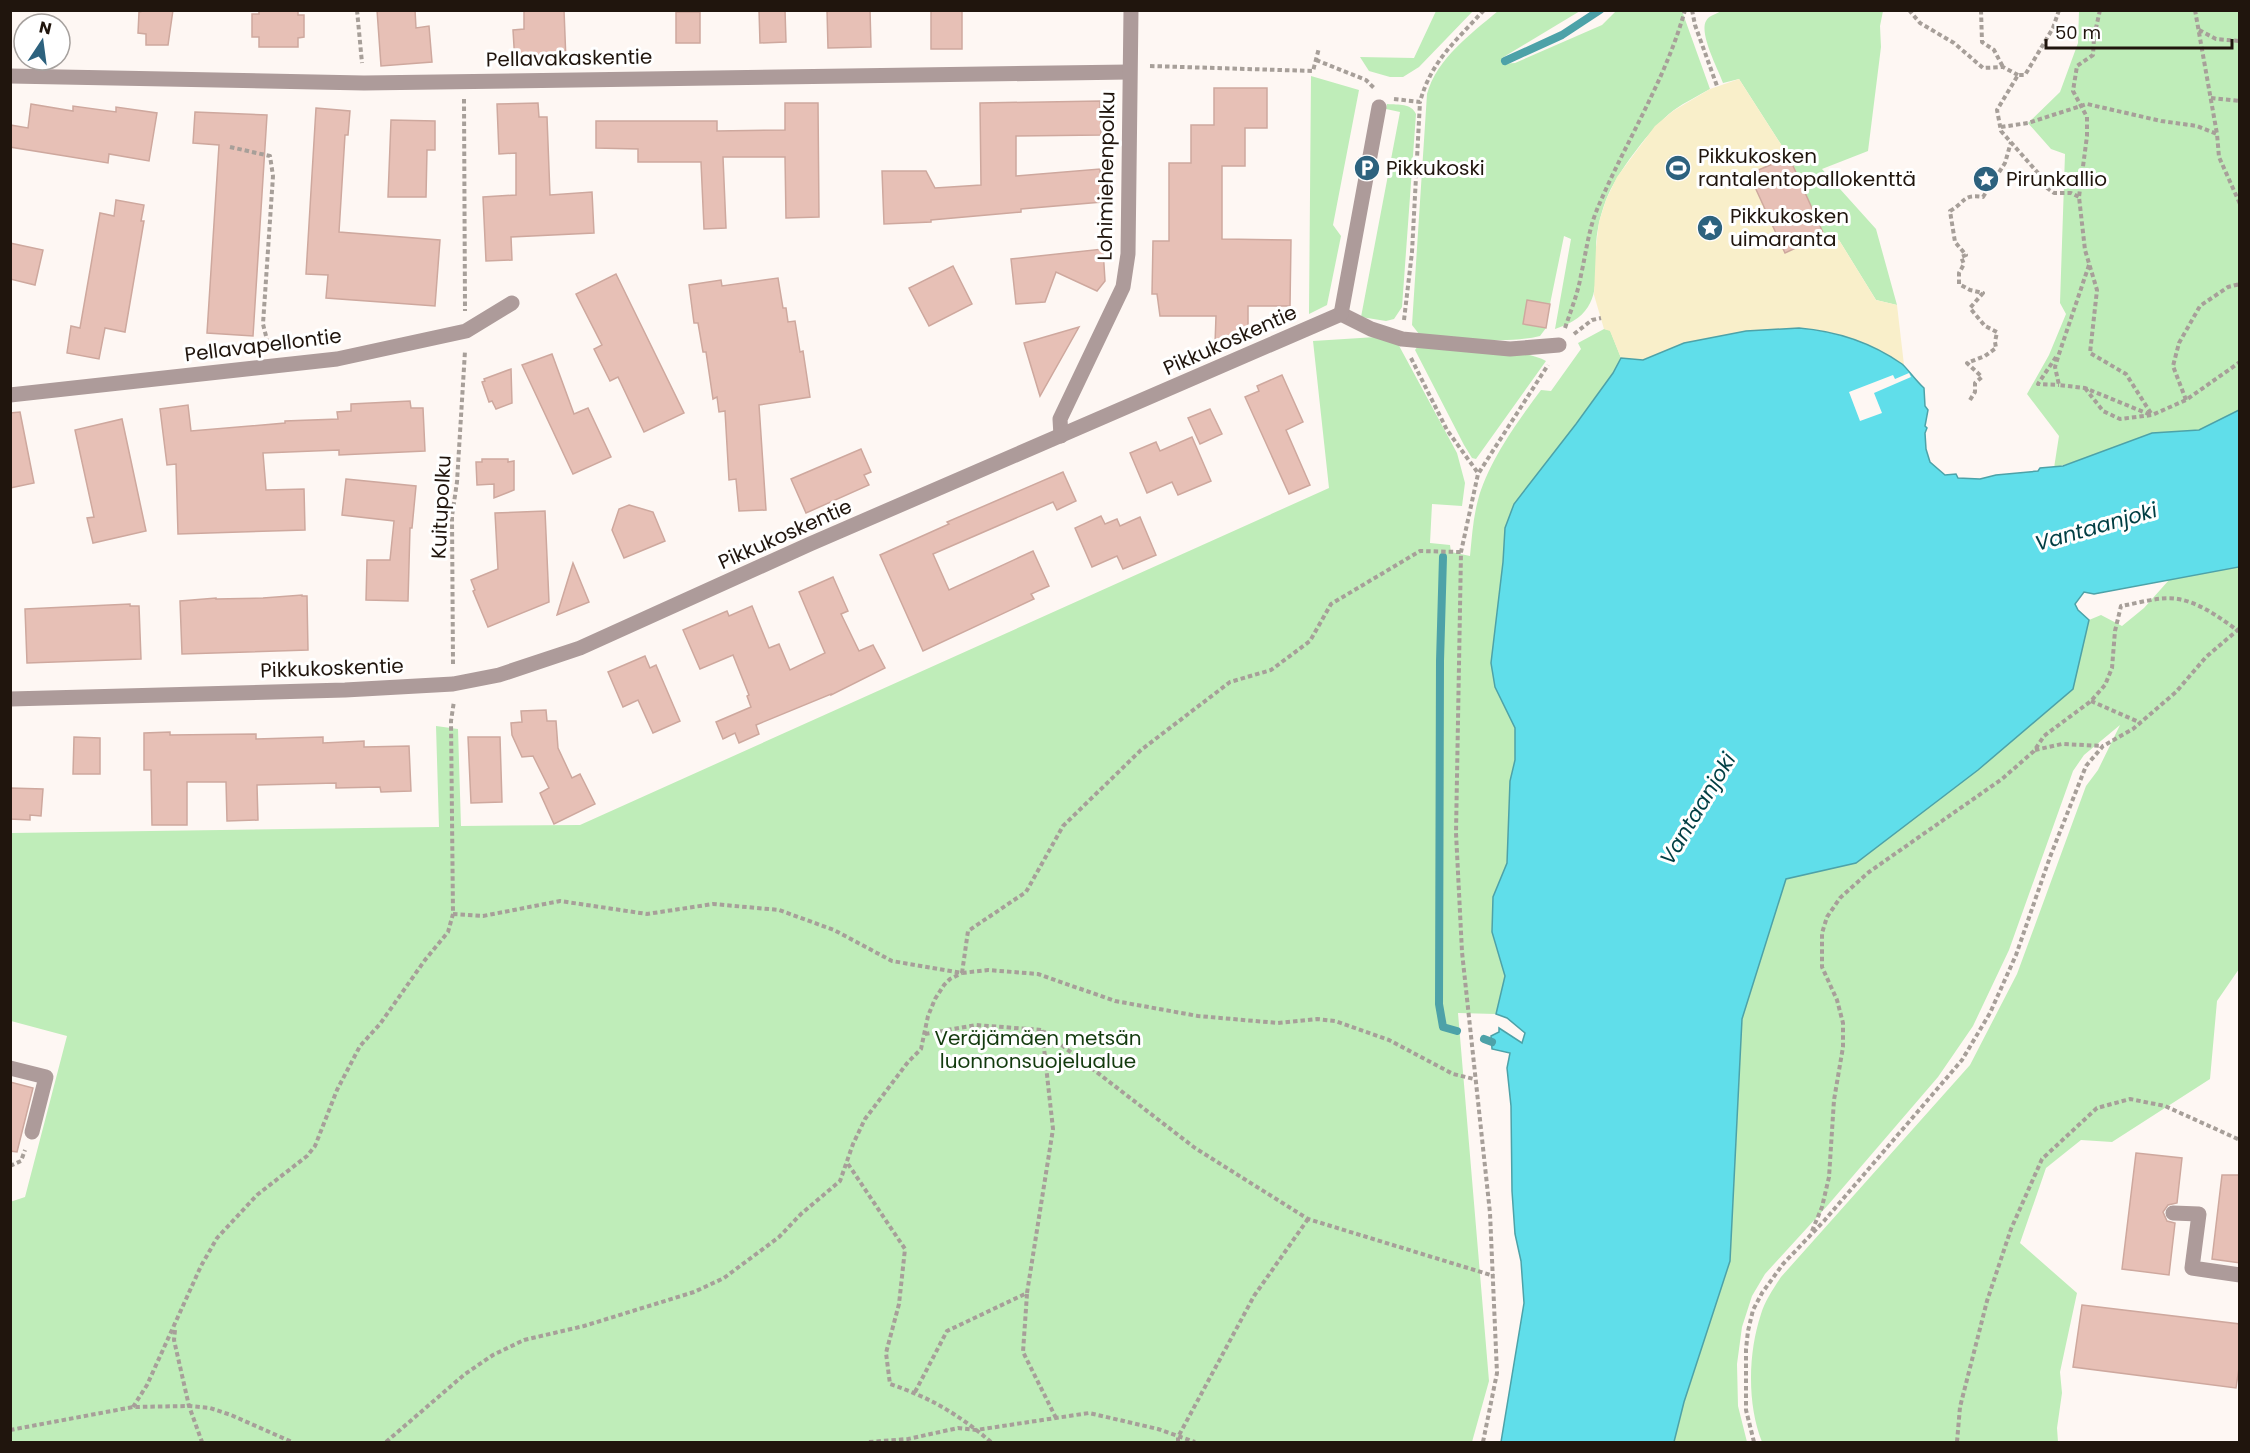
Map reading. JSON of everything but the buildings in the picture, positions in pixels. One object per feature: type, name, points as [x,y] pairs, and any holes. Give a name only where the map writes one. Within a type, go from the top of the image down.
[{"type":"street","name":"Lohimiehenpolku","points":[[1061,436],[1060,419],[1118,297],[1125,274],[1128,254],[1131,10]]},
{"type":"street","name":"Pellavakaskentie","points":[[10,76],[364,83],[1129,72]]},
{"type":"street","points":[[1381,103],[1341,314],[1371,329],[1402,339],[1510,349],[1559,345]]},
{"type":"street","name":"Pellavapellontie","points":[[10,395],[337,359],[466,331],[512,303]]},
{"type":"street","name":"Pikkukoskentie","points":[[10,699],[345,690],[453,684],[499,675],[580,648],[810,544],[1341,314]]},
{"type":"street","points":[[10,1068],[46,1077],[32,1132]]},
{"type":"street","points":[[2173,1213],[2199,1214],[2192,1268],[2240,1275]]},
{"type":"path","points":[[357,10],[364,83]]},
{"type":"path","points":[[1478,474],[1447,430],[1402,339],[1413,252],[1420,102],[1426,81],[1440,58],[1484,10]]},
{"type":"path","points":[[1559,345],[1581,277],[1587,240],[1596,212],[1653,95],[1677,38],[1685,10]]},
{"type":"path","points":[[1692,10],[1695,25],[1717,86]]},
{"type":"path","points":[[1909,10],[1920,22],[1954,43],[1983,68],[2003,67],[2018,75],[2025,75],[2053,27],[2059,10]]},
{"type":"path","points":[[1981,10],[1982,42],[1994,50],[2003,67]]},
{"type":"path","points":[[2100,10],[2093,55],[2077,66],[2073,91],[2087,117],[2087,136],[2079,196],[2085,250],[2097,290],[2090,353],[2126,374],[2152,415]]},
{"type":"path","points":[[2195,10],[2219,157],[2240,204]]},
{"type":"path","points":[[2199,30],[2216,39],[2240,41]]},
{"type":"path","points":[[1129,72],[1145,66],[1313,71],[1319,48]]},
{"type":"path","points":[[1316,60],[1366,80],[1381,103],[1420,102]]},
{"type":"path","points":[[2018,75],[1997,110],[2001,131],[2037,173],[2039,182],[2054,193],[2071,193],[2079,196]]},
{"type":"path","name":"Kuitupolku","points":[[453,914],[452,516],[457,482],[466,331],[464,80]]},
{"type":"path","points":[[2211,98],[2240,101]]},
{"type":"path","points":[[2001,127],[2028,123],[2087,104],[2161,121],[2197,126],[2217,134]]},
{"type":"path","points":[[1970,400],[1975,392],[1975,383],[1982,377],[1968,363],[1985,356],[1996,348],[1997,332],[1985,326],[1970,308],[1983,293],[1959,284],[1959,273],[1964,264],[1961,257],[1966,255],[1955,242],[1950,211],[1957,207],[1963,198],[1971,195],[1983,196],[2005,163],[2011,142]]},
{"type":"path","points":[[230,147],[270,156],[273,176],[263,324],[273,366]]},
{"type":"path","points":[[2059,385],[2055,367],[2089,264]]},
{"type":"path","points":[[2186,400],[2173,366],[2179,343],[2200,306],[2228,287],[2240,284]]},
{"type":"path","points":[[2059,354],[2038,384],[2085,388],[2152,415]]},
{"type":"path","points":[[2085,388],[2103,411],[2121,419],[2152,415],[2186,400],[2240,362]]},
{"type":"path","points":[[1483,1443],[1497,1373],[1490,1213],[1462,952],[1456,833],[1461,552],[1478,474],[1515,418]]},
{"type":"path","points":[[962,973],[968,931],[1026,892],[1063,826],[1141,750],[1230,682],[1271,670],[1310,641],[1331,604],[1420,551],[1461,552]]},
{"type":"path","points":[[1754,1443],[1746,1410],[1745,1379],[1748,1331],[1753,1310],[1762,1293],[1783,1264],[1811,1234],[1962,1060],[1990,1013],[2016,955],[2050,857],[2086,766],[2103,746],[2141,723],[2176,692],[2206,657],[2238,629],[2204,608],[2178,599],[2155,599],[2121,606],[2115,631],[2112,668],[2105,685],[2091,701],[2044,736],[2034,751],[2002,779],[1869,872],[1840,898],[1827,917],[1822,933],[1822,967],[1837,1000],[1843,1023],[1844,1047],[1834,1100],[1829,1177],[1822,1207],[1811,1234]]},
{"type":"path","points":[[2091,701],[2141,723]]},
{"type":"path","points":[[2034,751],[2062,744],[2103,746]]},
{"type":"path","points":[[133,1407],[147,1385],[201,1266],[217,1238],[257,1195],[306,1156],[315,1146],[338,1090],[360,1046],[380,1024],[414,974],[448,932],[453,914],[483,916],[560,901],[646,914],[713,904],[779,910],[834,930],[892,962],[962,973],[988,970],[1038,974],[1115,1001],[1198,1016],[1278,1023],[1317,1019],[1335,1021],[1389,1040],[1453,1074],[1474,1079]]},
{"type":"path","points":[[386,1443],[465,1374],[493,1355],[524,1340],[584,1326],[694,1292],[724,1278],[779,1237],[801,1214],[840,1181],[865,1119],[908,1062],[921,1049],[928,1016],[944,985],[962,973]]},
{"type":"path","points":[[924,1034],[976,1025],[1042,1030],[1195,1148],[1308,1219],[1494,1276]]},
{"type":"path","points":[[1042,1030],[1053,1129],[1027,1293],[1023,1352],[1056,1418]]},
{"type":"path","points":[[1957,1443],[1960,1407],[1987,1301],[2011,1230],[2042,1159],[2097,1108],[2130,1099],[2165,1106],[2240,1140]]},
{"type":"path","points":[[848,1163],[905,1248],[899,1304],[886,1353],[890,1384],[915,1392],[957,1414],[991,1443]]},
{"type":"path","points":[[1178,1443],[1178,1437],[1254,1296],[1308,1219]]},
{"type":"path","points":[[915,1392],[947,1331],[1027,1293]]},
{"type":"path","points":[[175,1326],[174,1340],[189,1406],[202,1443]]},
{"type":"path","points":[[10,1430],[133,1407],[189,1406],[210,1408],[231,1415],[292,1443]]},
{"type":"path","points":[[869,1443],[908,1439],[958,1428],[976,1430],[1089,1413],[1158,1429],[1195,1443]]},
{"type":"green space","points":[[1436,11],[1473,11],[1419,67],[1403,77],[1390,77],[1369,71],[1360,57],[1414,58]]},
{"type":"green space","points":[[1498,11],[1580,11],[1502,58],[1502,64],[1515,63],[1602,25],[1616,11],[1682,11],[1710,89],[1678,107],[1655,128],[1626,165],[1611,189],[1602,212],[1596,243],[1595,288],[1592,299],[1580,316],[1555,329],[1571,239],[1564,236],[1550,304],[1527,301],[1523,324],[1546,328],[1540,336],[1496,340],[1419,334],[1412,325],[1427,94],[1432,81],[1447,58],[1466,38]]},
{"type":"green space","points":[[1721,11],[1883,11],[1880,26],[1881,47],[1868,151],[1822,169],[1876,229],[1897,305],[1876,300],[1839,240],[1824,235],[1789,157],[1739,79],[1723,83],[1705,34],[1706,21]]},
{"type":"green space","points":[[2079,11],[2239,11],[2239,410],[2199,430],[2152,433],[2093,456],[2054,468],[2059,436],[2027,394],[2049,355],[2066,314],[2060,303],[2065,154],[2051,149],[2028,123],[2060,92],[2078,43]]},
{"type":"green space","points":[[1311,76],[1359,90],[1333,225],[1341,236],[1327,305],[1309,314]]},
{"type":"green space","points":[[1387,104],[1408,106],[1416,114],[1402,307],[1394,319],[1386,321],[1361,317],[1400,112],[1386,109]]},
{"type":"green space","name":"Veräjämäen metsän luonnonsuojelualue","points":[[1604,329],[1610,330],[1621,358],[1613,373],[1550,459],[1505,528],[1495,687],[1515,728],[1515,760],[1510,781],[1507,863],[1493,897],[1492,932],[1505,976],[1496,1014],[1458,1013],[1489,1381],[1472,1442],[11,1442],[10,1202],[25,1197],[67,1036],[11,1021],[11,833],[439,827],[436,726],[458,729],[461,826],[580,825],[1329,488],[1313,341],[1376,337],[1397,342],[1457,453],[1465,483],[1462,506],[1432,504],[1430,543],[1450,545],[1451,552],[1470,556],[1478,500],[1489,471],[1505,442],[1541,390],[1551,391],[1581,349],[1578,343]]},
{"type":"green space","points":[[1418,346],[1503,351],[1535,356],[1546,361],[1476,459],[1472,458],[1464,445],[1415,350]]},
{"type":"green space","points":[[2239,567],[2239,969],[2217,1001],[2210,1079],[2112,1142],[2081,1140],[2046,1168],[2020,1243],[2077,1293],[2060,1372],[2062,1393],[2057,1428],[2058,1442],[1762,1442],[1752,1395],[1752,1362],[1761,1314],[1781,1277],[1970,1065],[2017,974],[2086,786],[2098,770],[2120,725],[2084,755],[2073,771],[2009,950],[1973,1026],[1938,1077],[1828,1205],[1765,1274],[1752,1296],[1742,1327],[1737,1364],[1738,1406],[1747,1442],[1674,1442],[1684,1402],[1730,1261],[1742,1019],[1786,878],[1856,862],[2072,690],[2089,620],[2101,615],[2122,626],[2144,608],[2169,580]]},
{"type":"sand","name":"Pikkukosken uimaranta","points":[[1739,79],[1789,157],[1824,234],[1839,240],[1876,300],[1897,305],[1904,365],[1849,338],[1799,328],[1746,331],[1684,343],[1643,360],[1621,358],[1610,331],[1604,329],[1594,295],[1596,247],[1599,222],[1617,177],[1655,126],[1673,111],[1710,89]]},
{"type":"water","name":"Vantaanjoki","points":[[1799,328],[1853,339],[1878,350],[1904,366],[1924,388],[1925,406],[1928,410],[1925,426],[1927,428],[1926,449],[1930,462],[1945,475],[1956,474],[1958,478],[1980,479],[2063,466],[2152,433],[2199,430],[2239,410],[2239,567],[2094,594],[2084,592],[2075,604],[2089,620],[2073,689],[1978,770],[1856,863],[1786,879],[1742,1019],[1730,1261],[1684,1402],[1674,1442],[1501,1442],[1524,1303],[1512,1191],[1511,1106],[1507,1068],[1510,1053],[1492,1049],[1491,1036],[1499,1032],[1499,1028],[1522,1043],[1525,1033],[1507,1018],[1496,1014],[1505,976],[1492,932],[1493,897],[1507,863],[1510,781],[1515,760],[1515,728],[1495,687],[1491,663],[1505,528],[1514,504],[1576,424],[1613,373],[1621,358],[1643,360],[1684,343],[1746,331]]},
{"type":"pier","points":[[1909,373],[1911,377],[1874,393],[1882,413],[1860,421],[1849,392],[1893,375],[1895,379]]},
{"type":"waterway","points":[[1505,61],[1562,35],[1600,10]]},
{"type":"waterway","points":[[1443,557],[1440,661],[1439,1004],[1443,1027],[1457,1031]]},
{"type":"waterway","points":[[1484,1039],[1492,1042]]},
{"type":"place","name":"Pikkukoski","points":[[1367,168]]},
{"type":"place","name":"Pikkukosken rantalentopallokenttä","points":[[1678,168]]},
{"type":"place","name":"Pirunkallio","points":[[1986,179]]},
{"type":"place","name":"Pikkukosken uimaranta","points":[[1710,228]]}]
